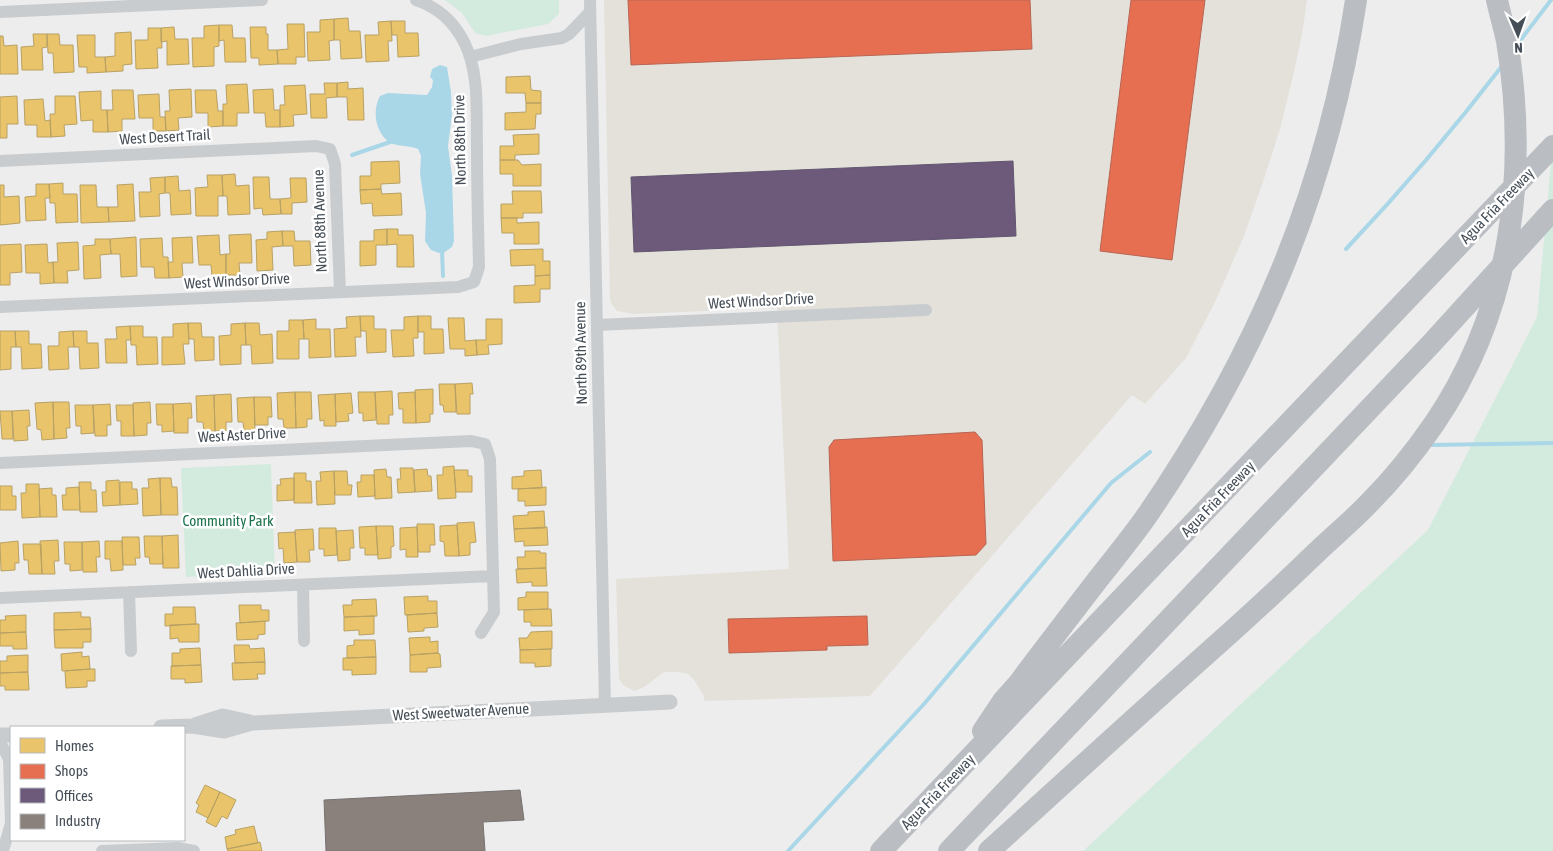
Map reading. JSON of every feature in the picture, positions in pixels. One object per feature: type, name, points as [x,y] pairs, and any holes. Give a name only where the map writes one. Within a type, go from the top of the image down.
[{"type":"highway","points":[[956,774],[1003,700],[1019,683],[1144,519],[1218,404],[1274,290],[1301,222],[1329,134],[1343,77],[1356,0]]},
{"type":"highway","points":[[989,851],[1254,612],[1370,503],[1433,426],[1466,370],[1481,336],[1493,303],[1510,229],[1514,197],[1516,128],[1506,39],[1497,0]]},
{"type":"highway","name":"Agua Fria Freeway","points":[[881,851],[1553,146]]},
{"type":"highway","points":[[949,851],[1431,344],[1553,210]]},
{"type":"street","points":[[0,12],[262,0]]},
{"type":"street","name":"North 88th Drive","points":[[416,0],[436,9],[456,30],[464,42],[470,57],[476,94],[479,267],[474,282]]},
{"type":"street","points":[[470,57],[521,44],[562,38],[569,34],[590,6]]},
{"type":"street","name":"North 89th Avenue","points":[[590,6],[605,705]]},
{"type":"street","name":"West Desert Trail","points":[[0,161],[316,146],[330,149]]},
{"type":"street","name":"North 88th Avenue","points":[[330,149],[335,164],[340,292]]},
{"type":"street","name":"West Windsor Drive","points":[[0,308],[458,288],[474,282]]},
{"type":"street","name":"West Windsor Drive","points":[[596,325],[926,310]]},
{"type":"street","name":"West Aster Drive","points":[[0,462],[472,441],[485,444],[490,459],[493,576]]},
{"type":"street","points":[[481,633],[494,612],[493,576]]},
{"type":"street","name":"West Dahlia Drive","points":[[0,598],[493,576]]},
{"type":"street","points":[[303,585],[304,641]]},
{"type":"street","points":[[129,592],[131,651]]},
{"type":"street","name":"West Sweetwater Avenue","points":[[185,726],[193,726],[223,716],[252,723],[670,702]]},
{"type":"street","points":[[0,742],[9,759],[10,786]]},
{"type":"street","points":[[3,851],[10,826]]},
{"type":"street","points":[[102,851],[178,848],[194,851]]},
{"type":"shaded area","points":[[604,0],[1307,0],[1294,72],[1280,129],[1263,182],[1244,236],[1216,300],[1186,358],[1145,404],[1132,395],[870,696],[704,701],[704,696],[688,674],[664,672],[644,687],[634,691],[623,685],[619,679],[616,579],[789,569],[777,308],[634,314],[617,311],[611,303]]},
{"type":"green space","points":[[445,0],[559,0],[559,14],[548,24],[486,36],[475,33],[462,13]]},
{"type":"green space","points":[[1553,140],[1553,851],[1083,851],[1428,530],[1537,317]]},
{"type":"green space","name":"Community Park","points":[[271,464],[275,573],[186,577],[181,468]]},
{"type":"water","points":[[440,65],[447,67],[451,92],[452,115],[448,146],[452,176],[454,241],[452,247],[442,254],[431,250],[425,241],[426,213],[420,174],[421,156],[418,149],[391,143],[381,134],[376,121],[376,108],[380,96],[388,93],[427,95],[432,87],[433,80],[430,77],[432,69]]},
{"type":"building: Homes","points":[[348,18],[349,31],[360,31],[362,58],[341,59],[340,40],[334,40],[334,19]]},
{"type":"building: Homes","points":[[334,19],[334,40],[329,41],[330,60],[308,61],[307,32],[320,32],[320,20]]},
{"type":"building: Homes","points":[[391,21],[392,41],[388,41],[389,61],[366,62],[365,35],[379,35],[378,22]]},
{"type":"building: Homes","points":[[391,21],[405,21],[405,33],[418,33],[419,56],[398,57],[397,35],[392,35]]},
{"type":"building: Homes","points":[[287,24],[304,24],[305,57],[296,57],[296,64],[278,64],[277,50],[288,49]]},
{"type":"building: Homes","points":[[219,25],[219,46],[214,47],[214,66],[193,67],[192,38],[204,38],[204,26]]},
{"type":"building: Homes","points":[[219,25],[232,25],[233,38],[245,38],[246,62],[225,62],[224,40],[219,41]]},
{"type":"building: Homes","points":[[174,27],[175,39],[188,39],[189,64],[167,65],[167,41],[161,42],[161,28]]},
{"type":"building: Homes","points":[[250,27],[266,27],[268,50],[277,50],[278,64],[259,65],[259,58],[251,58]]},
{"type":"building: Homes","points":[[148,28],[161,28],[162,48],[157,48],[158,68],[136,69],[135,40],[148,40]]},
{"type":"building: Homes","points":[[131,32],[132,64],[123,65],[123,71],[106,72],[105,57],[115,56],[115,33]]},
{"type":"building: Homes","points":[[33,34],[47,34],[47,47],[42,48],[43,70],[22,70],[21,47],[34,46]]},
{"type":"building: Homes","points":[[47,34],[59,34],[60,45],[73,45],[74,72],[54,73],[53,53],[48,53]]},
{"type":"building: Homes","points":[[77,35],[95,35],[95,57],[105,57],[106,72],[87,73],[87,67],[79,67]]},
{"type":"building: Homes","points":[[0,36],[3,36],[4,46],[17,45],[18,74],[0,74]]},
{"type":"building: Homes","points":[[530,76],[531,90],[541,91],[541,103],[526,103],[525,93],[506,93],[506,77]]},
{"type":"building: Homes","points":[[348,82],[348,89],[363,88],[364,120],[348,120],[347,97],[337,97],[337,83]]},
{"type":"building: Homes","points":[[324,83],[337,83],[337,97],[326,98],[327,118],[311,118],[310,94],[325,94]]},
{"type":"building: Homes","points":[[247,84],[249,113],[237,113],[237,126],[223,126],[223,104],[227,104],[226,85]]},
{"type":"building: Homes","points":[[305,85],[307,114],[293,115],[294,126],[280,127],[280,105],[285,105],[284,86]]},
{"type":"building: Homes","points":[[191,89],[192,117],[178,118],[179,130],[166,131],[165,111],[170,111],[169,90]]},
{"type":"building: Homes","points":[[273,89],[274,110],[280,110],[280,127],[266,127],[265,113],[254,113],[253,90]]},
{"type":"building: Homes","points":[[112,90],[133,90],[135,119],[122,119],[122,131],[108,132],[107,110],[113,110]]},
{"type":"building: Homes","points":[[195,90],[216,90],[218,111],[223,111],[223,126],[208,127],[208,113],[196,113]]},
{"type":"building: Homes","points":[[101,91],[101,110],[107,110],[108,132],[93,132],[93,120],[81,121],[79,92]]},
{"type":"building: Homes","points":[[159,94],[160,117],[165,117],[166,131],[153,131],[153,118],[139,118],[138,95]]},
{"type":"building: Homes","points":[[17,96],[18,124],[7,124],[7,138],[0,138],[0,97]]},
{"type":"building: Homes","points":[[55,96],[75,96],[77,124],[64,125],[65,136],[51,137],[50,114],[55,114]]},
{"type":"building: Homes","points":[[43,99],[45,121],[50,120],[51,137],[37,137],[37,125],[25,125],[24,100]]},
{"type":"building: Homes","points":[[526,103],[541,103],[541,114],[536,114],[535,129],[505,130],[505,113],[526,112]]},
{"type":"building: Homes","points":[[539,134],[539,154],[515,155],[515,160],[500,160],[500,146],[514,146],[513,135]]},
{"type":"building: Homes","points":[[500,160],[518,160],[522,165],[541,164],[541,186],[513,186],[513,174],[500,174]]},
{"type":"building: Homes","points":[[399,161],[400,183],[381,184],[381,189],[360,190],[360,176],[371,176],[371,162]]},
{"type":"building: Homes","points":[[235,174],[236,186],[249,185],[250,214],[228,215],[227,196],[223,196],[222,175]]},
{"type":"building: Homes","points":[[207,175],[222,175],[223,196],[218,196],[218,216],[196,216],[195,188],[208,187]]},
{"type":"building: Homes","points":[[178,176],[179,191],[190,190],[191,214],[171,215],[170,193],[165,193],[165,177]]},
{"type":"building: Homes","points":[[165,177],[165,193],[159,194],[160,216],[140,217],[139,192],[151,192],[150,178]]},
{"type":"building: Homes","points":[[253,177],[269,177],[270,199],[280,199],[281,214],[263,215],[262,208],[254,209]]},
{"type":"building: Homes","points":[[290,178],[306,178],[307,202],[292,203],[292,214],[281,214],[280,199],[291,198]]},
{"type":"building: Homes","points":[[63,183],[63,194],[77,194],[78,222],[56,223],[55,203],[50,203],[49,184]]},
{"type":"building: Homes","points":[[36,184],[49,184],[50,198],[45,198],[46,220],[26,221],[25,197],[36,196]]},
{"type":"building: Homes","points":[[133,184],[135,221],[109,222],[108,207],[118,207],[117,185]]},
{"type":"building: Homes","points":[[0,185],[4,185],[4,197],[19,196],[20,223],[0,225]]},
{"type":"building: Homes","points":[[80,185],[96,185],[97,207],[108,207],[109,222],[81,223]]},
{"type":"building: Homes","points":[[381,189],[382,194],[401,193],[402,215],[373,216],[372,203],[361,204],[360,190]]},
{"type":"building: Homes","points":[[512,191],[541,191],[542,213],[523,213],[523,218],[501,218],[501,204],[513,204]]},
{"type":"building: Homes","points":[[501,218],[517,218],[517,223],[539,222],[539,244],[514,244],[514,233],[502,233]]},
{"type":"building: Homes","points":[[387,229],[387,245],[376,245],[376,265],[360,266],[360,241],[374,241],[374,230]]},
{"type":"building: Homes","points":[[387,229],[398,229],[398,235],[413,235],[414,267],[397,267],[397,244],[387,245]]},
{"type":"building: Homes","points":[[282,231],[283,246],[272,247],[273,270],[257,271],[256,240],[267,239],[267,232]]},
{"type":"building: Homes","points":[[282,231],[294,231],[295,241],[310,241],[311,265],[294,266],[293,246],[283,246]]},
{"type":"building: Homes","points":[[251,234],[252,263],[239,263],[240,275],[226,275],[226,254],[230,254],[229,235]]},
{"type":"building: Homes","points":[[219,235],[220,255],[226,254],[226,275],[212,276],[211,265],[199,265],[197,236]]},
{"type":"building: Homes","points":[[136,237],[137,276],[121,277],[120,254],[111,254],[110,239]]},
{"type":"building: Homes","points":[[192,237],[193,263],[182,263],[183,277],[169,278],[168,262],[173,262],[172,238]]},
{"type":"building: Homes","points":[[162,238],[163,257],[168,257],[169,278],[155,278],[154,267],[141,267],[140,239]]},
{"type":"building: Homes","points":[[95,239],[110,239],[111,254],[100,255],[101,278],[84,279],[83,246],[95,245]]},
{"type":"building: Homes","points":[[78,242],[79,270],[67,271],[68,283],[54,283],[53,262],[58,262],[57,243]]},
{"type":"building: Homes","points":[[21,244],[22,272],[10,273],[10,285],[0,285],[0,245]]},
{"type":"building: Homes","points":[[47,244],[48,263],[53,262],[54,283],[40,284],[40,273],[26,273],[25,245]]},
{"type":"building: Homes","points":[[543,249],[543,261],[550,261],[550,275],[535,276],[535,265],[511,266],[510,250]]},
{"type":"building: Homes","points":[[550,275],[550,289],[540,289],[540,302],[514,303],[514,286],[535,285],[535,276]]},
{"type":"building: Homes","points":[[360,316],[361,337],[355,337],[356,356],[335,357],[334,329],[347,328],[346,317]]},
{"type":"building: Homes","points":[[360,316],[374,316],[374,329],[386,329],[386,352],[367,353],[366,331],[361,331]]},
{"type":"building: Homes","points":[[418,316],[418,338],[413,338],[414,356],[393,357],[391,330],[404,330],[404,317]]},
{"type":"building: Homes","points":[[418,316],[431,316],[431,329],[443,329],[444,353],[424,354],[424,332],[418,332]]},
{"type":"building: Homes","points":[[448,318],[464,318],[465,341],[476,340],[477,355],[465,356],[465,349],[450,349]]},
{"type":"building: Homes","points":[[316,319],[316,329],[330,329],[331,357],[309,358],[309,339],[304,339],[303,320]]},
{"type":"building: Homes","points":[[486,319],[502,319],[502,344],[488,345],[489,354],[477,355],[476,340],[486,340]]},
{"type":"building: Homes","points":[[289,320],[303,320],[304,339],[299,339],[299,359],[277,359],[277,331],[289,331]]},
{"type":"building: Homes","points":[[188,323],[189,344],[183,344],[185,364],[162,365],[162,337],[173,337],[173,324]]},
{"type":"building: Homes","points":[[188,323],[201,323],[202,337],[214,337],[214,360],[195,361],[194,339],[189,339]]},
{"type":"building: Homes","points":[[245,323],[246,345],[241,345],[241,364],[220,365],[219,336],[231,335],[231,324]]},
{"type":"building: Homes","points":[[245,323],[259,323],[260,335],[272,334],[273,363],[252,364],[251,345],[246,345]]},
{"type":"building: Homes","points":[[130,326],[143,326],[143,337],[157,337],[158,364],[137,365],[136,345],[131,345]]},
{"type":"building: Homes","points":[[130,326],[131,340],[126,340],[127,363],[106,363],[105,339],[117,339],[116,327]]},
{"type":"building: Homes","points":[[0,331],[15,331],[16,347],[11,347],[11,369],[0,370]]},
{"type":"building: Homes","points":[[15,331],[29,331],[29,344],[41,344],[42,368],[22,369],[21,347],[16,347]]},
{"type":"building: Homes","points":[[73,331],[74,347],[68,347],[69,369],[49,370],[48,346],[59,346],[59,332]]},
{"type":"building: Homes","points":[[73,331],[87,331],[87,343],[98,343],[99,368],[80,369],[79,347],[74,347]]},
{"type":"building: Homes","points":[[472,383],[473,394],[470,394],[470,414],[457,414],[455,384]]},
{"type":"building: Homes","points":[[439,384],[455,384],[456,412],[444,412],[443,405],[440,405]]},
{"type":"building: Homes","points":[[433,389],[433,414],[430,414],[430,422],[416,423],[415,390]]},
{"type":"building: Homes","points":[[392,391],[393,415],[389,415],[389,424],[377,424],[375,392]]},
{"type":"building: Homes","points":[[295,392],[311,392],[312,419],[307,419],[307,427],[296,428]]},
{"type":"building: Homes","points":[[295,392],[296,428],[284,428],[283,419],[278,419],[277,393]]},
{"type":"building: Homes","points":[[358,392],[375,392],[376,420],[363,421],[363,413],[359,413]]},
{"type":"building: Homes","points":[[415,392],[416,423],[403,423],[403,409],[399,409],[398,393]]},
{"type":"building: Homes","points":[[351,393],[353,413],[348,414],[349,421],[336,422],[335,394]]},
{"type":"building: Homes","points":[[231,394],[232,422],[226,422],[226,431],[215,431],[214,395]]},
{"type":"building: Homes","points":[[335,394],[336,426],[324,426],[324,420],[320,421],[318,395]]},
{"type":"building: Homes","points":[[214,395],[215,431],[204,432],[203,422],[197,422],[196,396]]},
{"type":"building: Homes","points":[[254,397],[271,397],[272,417],[268,417],[268,425],[255,425]]},
{"type":"building: Homes","points":[[254,397],[255,430],[244,430],[243,422],[238,422],[237,398]]},
{"type":"building: Homes","points":[[53,402],[69,402],[70,428],[66,428],[67,438],[54,439]]},
{"type":"building: Homes","points":[[53,402],[54,439],[42,440],[41,430],[37,429],[35,403]]},
{"type":"building: Homes","points":[[150,402],[151,423],[147,423],[147,435],[134,436],[133,403]]},
{"type":"building: Homes","points":[[191,403],[192,418],[188,418],[188,433],[174,433],[173,404]]},
{"type":"building: Homes","points":[[110,404],[111,425],[107,425],[107,436],[95,436],[93,405]]},
{"type":"building: Homes","points":[[156,404],[173,404],[174,431],[162,432],[162,425],[157,425]]},
{"type":"building: Homes","points":[[75,405],[93,405],[94,433],[81,434],[81,426],[76,426]]},
{"type":"building: Homes","points":[[116,405],[133,405],[134,436],[121,436],[121,421],[117,421]]},
{"type":"building: Homes","points":[[29,410],[30,426],[27,426],[28,440],[14,441],[12,411]]},
{"type":"building: Homes","points":[[0,411],[12,411],[13,439],[2,439]]},
{"type":"building: Homes","points":[[454,466],[456,498],[438,499],[437,475],[443,475],[443,467]]},
{"type":"building: Homes","points":[[400,468],[413,468],[415,492],[398,493],[397,479],[401,479]]},
{"type":"building: Homes","points":[[386,469],[387,477],[391,477],[392,498],[375,499],[374,470]]},
{"type":"building: Homes","points":[[427,469],[428,476],[431,476],[432,491],[415,492],[414,470]]},
{"type":"building: Homes","points":[[454,470],[468,470],[468,476],[472,476],[472,492],[456,492]]},
{"type":"building: Homes","points":[[541,470],[542,488],[512,489],[512,477],[524,476],[524,471]]},
{"type":"building: Homes","points":[[334,471],[335,504],[317,505],[316,481],[321,481],[320,472]]},
{"type":"building: Homes","points":[[334,471],[347,471],[348,485],[352,485],[351,495],[335,495]]},
{"type":"building: Homes","points":[[294,473],[306,473],[306,481],[311,481],[312,503],[294,503]]},
{"type":"building: Homes","points":[[361,475],[374,475],[375,496],[358,497],[357,482],[361,482]]},
{"type":"building: Homes","points":[[160,478],[171,478],[172,487],[177,487],[178,515],[161,515]]},
{"type":"building: Homes","points":[[160,478],[161,515],[143,516],[142,488],[149,488],[148,479]]},
{"type":"building: Homes","points":[[294,478],[294,500],[277,501],[277,485],[281,485],[280,479]]},
{"type":"building: Homes","points":[[119,480],[120,505],[103,506],[102,492],[106,492],[106,481]]},
{"type":"building: Homes","points":[[79,482],[91,482],[91,490],[96,490],[97,512],[80,512]]},
{"type":"building: Homes","points":[[120,482],[132,482],[132,489],[137,489],[138,504],[120,505]]},
{"type":"building: Homes","points":[[26,484],[39,484],[40,517],[22,518],[21,493],[26,493]]},
{"type":"building: Homes","points":[[0,486],[12,486],[12,496],[16,496],[16,510],[0,510]]},
{"type":"building: Homes","points":[[79,487],[80,510],[63,510],[62,495],[66,495],[66,488]]},
{"type":"building: Homes","points":[[546,487],[546,505],[525,506],[525,501],[518,501],[518,489]]},
{"type":"building: Homes","points":[[52,488],[52,495],[56,495],[57,517],[40,517],[39,489]]},
{"type":"building: Homes","points":[[544,511],[545,528],[514,529],[513,516],[528,515],[528,512]]},
{"type":"building: Homes","points":[[474,522],[476,542],[470,543],[470,555],[459,556],[457,523]]},
{"type":"building: Homes","points":[[417,524],[434,524],[435,545],[430,545],[430,552],[418,552]]},
{"type":"building: Homes","points":[[457,525],[459,556],[445,556],[444,542],[440,541],[440,526]]},
{"type":"building: Homes","points":[[376,526],[393,526],[394,546],[391,547],[391,558],[378,559]]},
{"type":"building: Homes","points":[[376,526],[378,555],[365,555],[365,548],[360,548],[359,527]]},
{"type":"building: Homes","points":[[417,527],[418,557],[406,557],[406,549],[400,550],[400,528]]},
{"type":"building: Homes","points":[[547,527],[548,545],[524,546],[524,541],[515,542],[514,529]]},
{"type":"building: Homes","points":[[319,528],[336,528],[337,555],[324,556],[324,549],[319,549]]},
{"type":"building: Homes","points":[[313,529],[314,550],[309,550],[310,562],[297,562],[295,530]]},
{"type":"building: Homes","points":[[353,530],[354,548],[350,548],[350,560],[338,561],[336,531]]},
{"type":"building: Homes","points":[[295,532],[297,562],[284,563],[283,548],[279,549],[278,533]]},
{"type":"building: Homes","points":[[178,535],[179,568],[163,568],[162,536]]},
{"type":"building: Homes","points":[[144,536],[162,536],[163,564],[150,564],[149,557],[145,557]]},
{"type":"building: Homes","points":[[122,537],[139,537],[140,558],[135,558],[136,565],[123,565]]},
{"type":"building: Homes","points":[[58,540],[59,561],[54,561],[55,574],[42,574],[40,541]]},
{"type":"building: Homes","points":[[18,541],[19,563],[15,563],[15,570],[1,571],[0,543]]},
{"type":"building: Homes","points":[[99,541],[100,557],[96,557],[97,572],[83,572],[82,542]]},
{"type":"building: Homes","points":[[105,541],[122,541],[123,570],[111,571],[110,559],[105,559]]},
{"type":"building: Homes","points":[[64,542],[82,542],[82,570],[70,571],[70,564],[65,564]]},
{"type":"building: Homes","points":[[23,544],[41,544],[42,574],[29,574],[28,560],[24,560]]},
{"type":"building: Homes","points":[[525,551],[546,553],[546,568],[518,569],[517,557],[525,557]]},
{"type":"building: Homes","points":[[546,568],[547,586],[532,586],[532,582],[517,583],[516,569]]},
{"type":"building: Homes","points":[[526,592],[548,592],[548,609],[518,610],[518,598],[526,597]]},
{"type":"building: Homes","points":[[428,596],[428,601],[437,601],[437,613],[405,615],[404,597]]},
{"type":"building: Homes","points":[[376,599],[377,616],[344,617],[343,605],[352,605],[352,600]]},
{"type":"building: Homes","points":[[239,605],[261,605],[261,610],[269,610],[269,621],[240,623]]},
{"type":"building: Homes","points":[[173,607],[195,607],[196,624],[165,626],[165,614],[173,614]]},
{"type":"building: Homes","points":[[551,609],[552,626],[531,626],[531,622],[524,622],[524,610]]},
{"type":"building: Homes","points":[[81,612],[81,617],[90,617],[91,629],[54,630],[54,613]]},
{"type":"building: Homes","points":[[437,613],[438,627],[424,628],[424,631],[408,632],[407,615]]},
{"type":"building: Homes","points":[[26,615],[26,632],[0,633],[0,620],[6,620],[5,616]]},
{"type":"building: Homes","points":[[374,616],[374,634],[359,635],[359,630],[344,631],[344,617]]},
{"type":"building: Homes","points":[[265,621],[265,634],[258,635],[258,639],[237,640],[236,623]]},
{"type":"building: Homes","points":[[199,624],[199,642],[179,642],[178,638],[170,639],[170,625]]},
{"type":"building: Homes","points":[[91,629],[91,642],[83,642],[83,648],[55,648],[54,630]]},
{"type":"building: Homes","points":[[552,631],[552,649],[520,650],[519,638],[527,638],[531,632]]},
{"type":"building: Homes","points":[[26,632],[27,649],[13,649],[13,646],[0,646],[0,633]]},
{"type":"building: Homes","points":[[430,637],[430,642],[438,641],[438,653],[410,655],[409,638]]},
{"type":"building: Homes","points":[[354,640],[375,640],[376,657],[347,658],[347,646],[354,645]]},
{"type":"building: Homes","points":[[234,645],[249,645],[250,649],[264,648],[265,662],[235,663]]},
{"type":"building: Homes","points":[[200,648],[201,665],[172,666],[172,653],[180,653],[180,649]]},
{"type":"building: Homes","points":[[551,649],[551,666],[535,667],[535,663],[520,663],[520,650]]},
{"type":"building: Homes","points":[[82,652],[82,657],[89,656],[90,669],[62,671],[61,654]]},
{"type":"building: Homes","points":[[440,654],[441,667],[427,668],[427,672],[410,672],[410,655]]},
{"type":"building: Homes","points":[[28,655],[28,672],[0,673],[0,661],[7,661],[7,656]]},
{"type":"building: Homes","points":[[376,657],[376,674],[352,675],[352,670],[343,670],[343,658]]},
{"type":"building: Homes","points":[[265,662],[265,674],[257,674],[258,679],[233,680],[232,663]]},
{"type":"building: Homes","points":[[201,665],[202,682],[185,683],[185,679],[171,679],[171,666]]},
{"type":"building: Homes","points":[[95,669],[95,681],[87,681],[87,687],[66,688],[65,671]]},
{"type":"building: Homes","points":[[28,672],[29,690],[5,690],[5,686],[0,686],[0,673]]},
{"type":"building: Homes","points":[[205,785],[220,792],[208,818],[196,812],[199,805],[196,803]]},
{"type":"building: Homes","points":[[220,792],[236,800],[227,819],[222,816],[216,827],[206,822]]},
{"type":"building: Homes","points":[[254,826],[258,843],[227,849],[225,837],[236,834],[235,830]]},
{"type":"building: Homes","points":[[260,842],[262,851],[228,851],[227,849]]},
{"type":"building: Shops","points":[[628,0],[1030,0],[1032,49],[631,65]]},
{"type":"building: Shops","points":[[1131,0],[1205,0],[1172,260],[1100,251]]},
{"type":"building: Shops","points":[[975,432],[982,440],[986,544],[976,555],[833,561],[829,447],[834,440]]},
{"type":"building: Shops","points":[[867,616],[868,645],[827,646],[827,650],[729,653],[728,619]]},
{"type":"building: Offices","points":[[1013,161],[1016,236],[634,252],[631,177]]},
{"type":"building: Industry","points":[[520,790],[524,820],[483,822],[485,851],[326,851],[324,800]]},
{"type":"waterway","points":[[1516,46],[1551,0]]},
{"type":"waterway","points":[[1346,249],[1427,159],[1502,66]]},
{"type":"waterway","points":[[352,155],[393,141]]},
{"type":"waterway","points":[[442,251],[443,276]]},
{"type":"waterway","points":[[1429,445],[1553,443]]},
{"type":"waterway","points":[[788,851],[924,704],[1111,483],[1150,452]]}]
